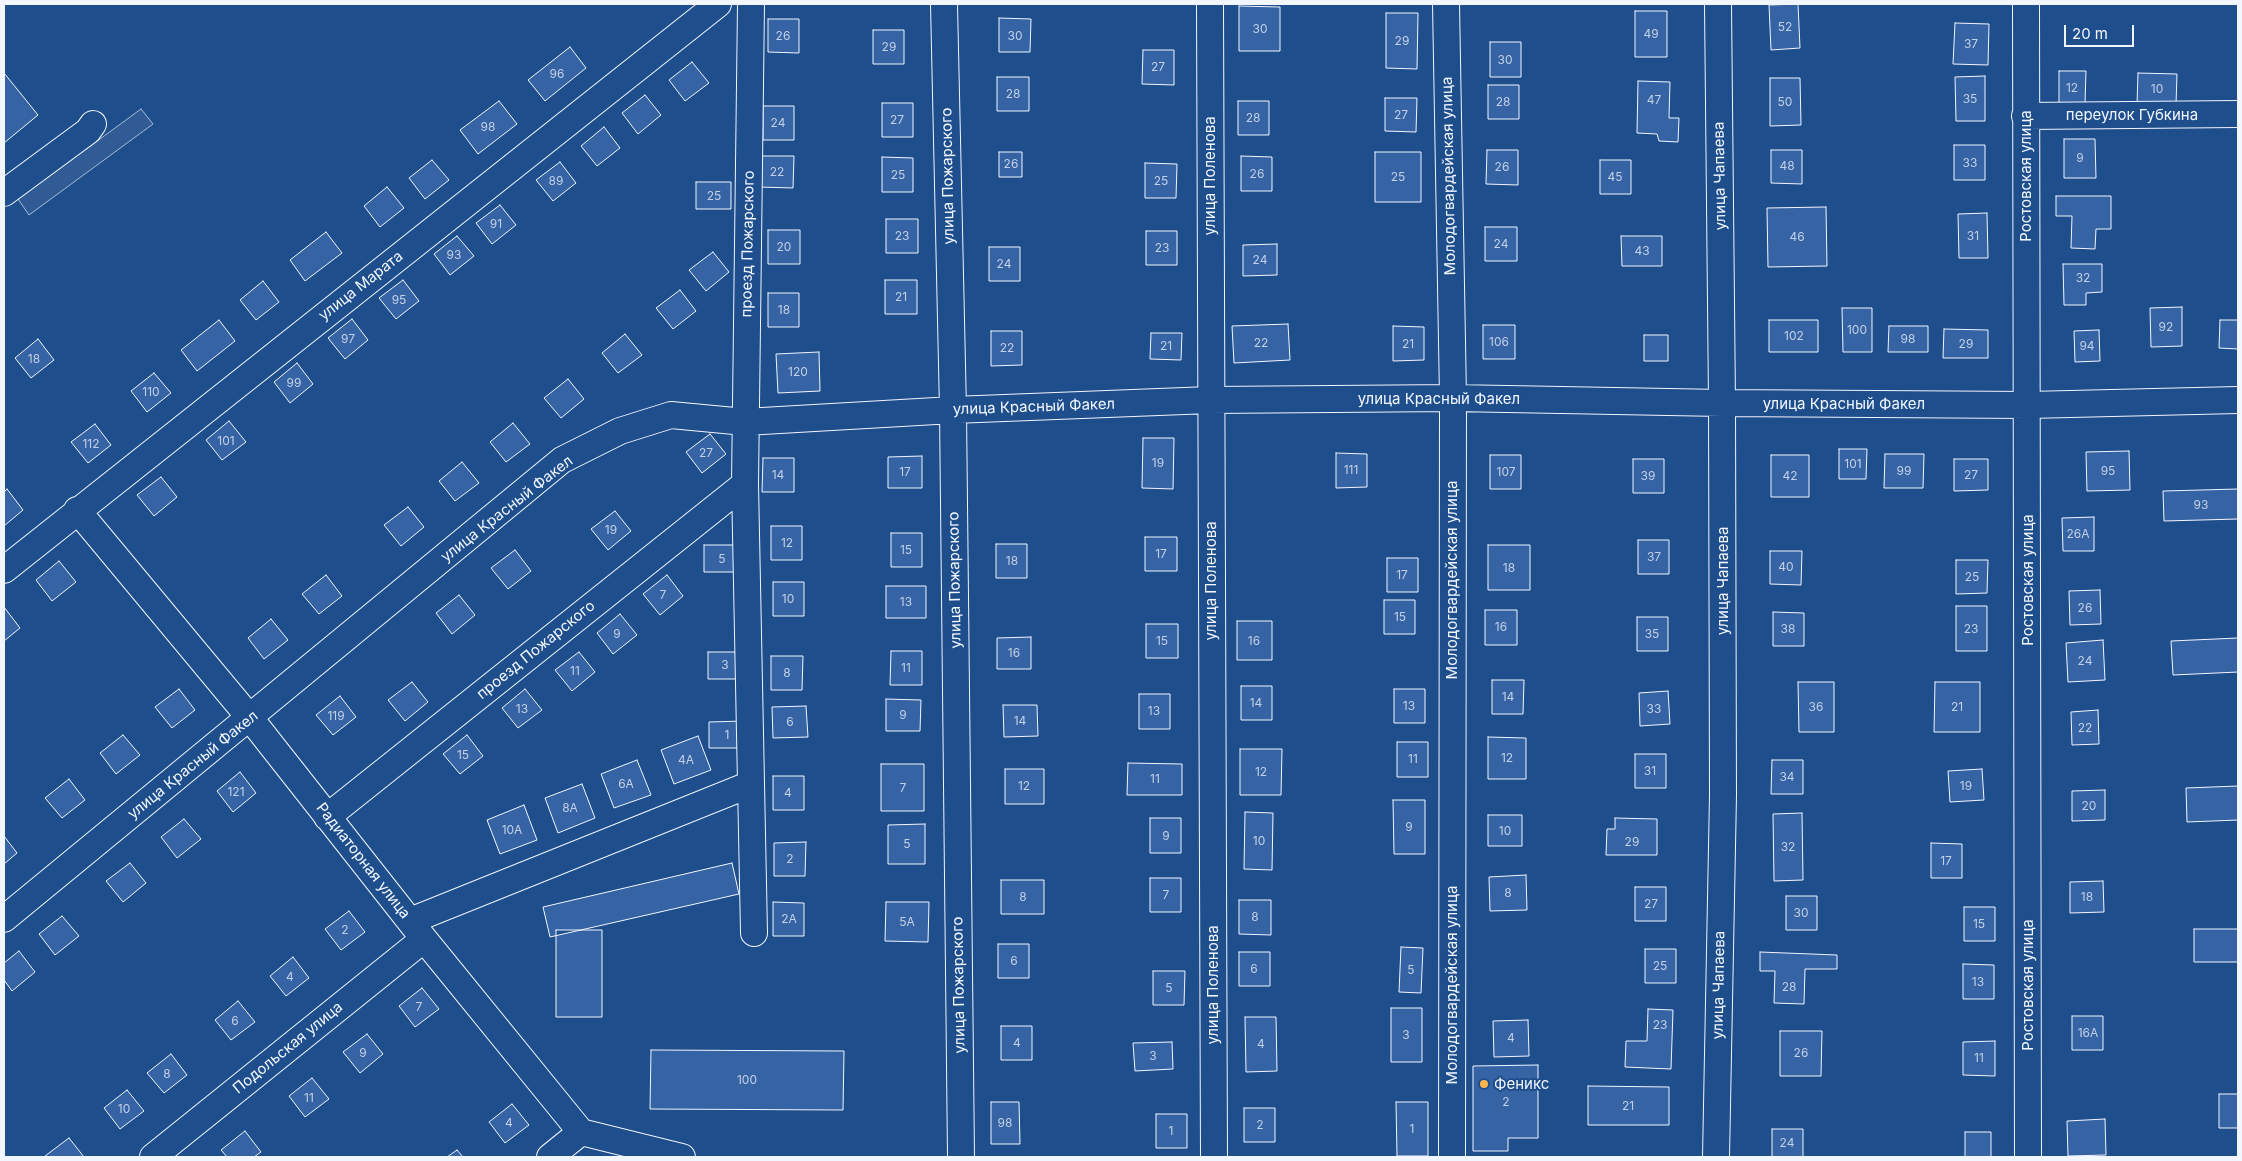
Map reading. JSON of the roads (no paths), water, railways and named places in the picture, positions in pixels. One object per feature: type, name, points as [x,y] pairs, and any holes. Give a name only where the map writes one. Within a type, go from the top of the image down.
[{"type":"street","name":"улица Марата","points":[[4,570],[77,510],[718,4]]},
{"type":"street","name":"проезд Пожарского","points":[[751,4],[745,484],[754,933]]},
{"type":"street","name":"улица Пожарского","points":[[944,4],[953,410],[961,1157]]},
{"type":"street","name":"улица Поленова","points":[[1210,4],[1214,1157]]},
{"type":"street","name":"Молодогвардейская улица","points":[[1446,4],[1453,398],[1452,1157]]},
{"type":"street","name":"улица Чапаева","points":[[1716,1157],[1723,795],[1718,4]]},
{"type":"street","name":"Ростовская улица","points":[[2026,4],[2028,1157]]},
{"type":"street","name":"переулок Губкина","points":[[2025,116],[2238,114]]},
{"type":"street","points":[[4,193],[88,131],[93,124]]},
{"type":"street","name":"улица Красный Факел","points":[[4,919],[562,460],[620,431],[671,415],[745,422],[953,410],[1210,400],[1453,398],[1722,403],[2028,405],[2238,400]]},
{"type":"street","name":"проезд Пожарского","points":[[327,817],[745,484]]},
{"type":"street","name":"Радиаторная улица","points":[[77,510],[250,718],[417,930],[581,1132]]},
{"type":"street","name":"Подольская улица","points":[[153,1157],[417,930],[751,784]]},
{"type":"street","points":[[550,1157],[581,1132],[682,1157]]},
{"type":"place","name":"Феникс","points":[[1484,1084]]}]
